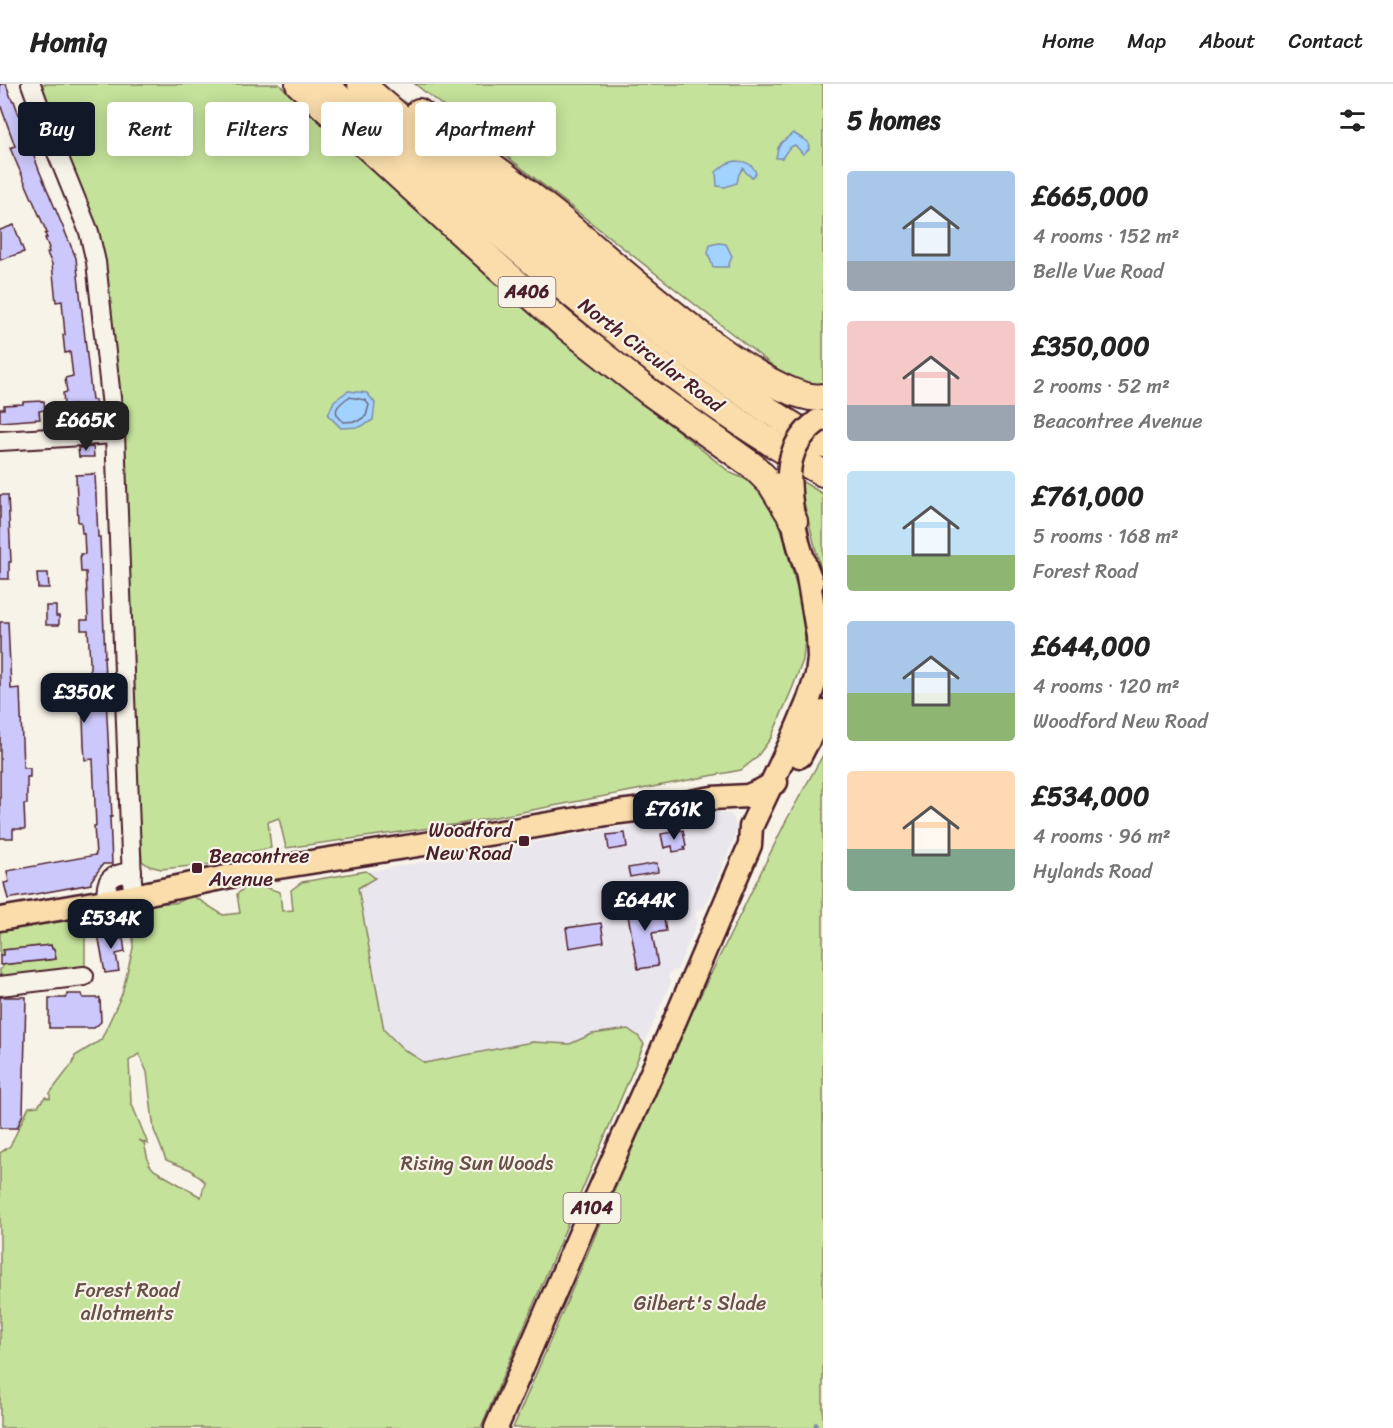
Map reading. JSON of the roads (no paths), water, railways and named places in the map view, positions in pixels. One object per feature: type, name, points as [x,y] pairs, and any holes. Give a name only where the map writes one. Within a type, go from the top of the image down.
[{"type":"highway","name":"A406","points":[[299,84],[562,323],[648,391],[753,465],[771,484],[794,520]]},
{"type":"highway","name":"North Circular Road","points":[[323,84],[622,336],[740,422],[823,473]]},
{"type":"highway","name":"North Circular Road","points":[[361,84],[467,175],[695,360],[753,401],[822,420]]},
{"type":"highway","points":[[383,84],[555,215],[682,321],[733,358],[780,387],[813,398],[822,420]]},
{"type":"main road","points":[[822,420],[806,431],[796,444],[789,474],[794,520],[807,571],[823,606]]},
{"type":"main road","name":"A104","points":[[496,1428],[674,1025],[750,836],[763,831],[817,675],[818,636],[807,571]]},
{"type":"main road","name":"A104","points":[[782,772],[823,712]]},
{"type":"main road","points":[[721,797],[728,789],[770,772],[782,772]]},
{"type":"main road","points":[[0,919],[134,896],[260,870],[721,797],[747,795],[760,791],[782,772]]},
{"type":"main road","points":[[721,797],[739,806],[750,836]]},
{"type":"street","points":[[31,84],[89,232],[96,262],[115,434],[134,896]]},
{"type":"street","points":[[0,441],[115,434]]},
{"type":"street","points":[[107,900],[106,886],[111,878],[116,874],[132,872]]},
{"type":"street","points":[[0,986],[84,976]]},
{"type":"water","points":[[793,133],[808,142],[809,149],[803,154],[795,145],[789,148],[782,158],[776,158],[781,143]]},
{"type":"water","points":[[735,161],[748,164],[756,174],[752,177],[743,168],[737,183],[725,187],[717,186],[716,172],[726,164]]},
{"type":"water","points":[[726,244],[732,256],[728,267],[713,267],[708,253],[710,245]]},
{"type":"water","points":[[348,391],[367,393],[375,403],[373,420],[360,427],[341,428],[328,415],[334,401]]},
{"type":"waterway","points":[[815,1428],[816,1424]]},
{"type":"place","name":"Woodford New Road","points":[[524,841]]},
{"type":"place","name":"Beacontree Avenue","points":[[197,868]]},
{"type":"park label","name":"Rising Sun Woods","points":[[477,1163]]},
{"type":"park label","name":"Forest Road allotments","points":[[127,1302]]},
{"type":"park label","name":"Gilbert's Slade","points":[[700,1303]]}]
